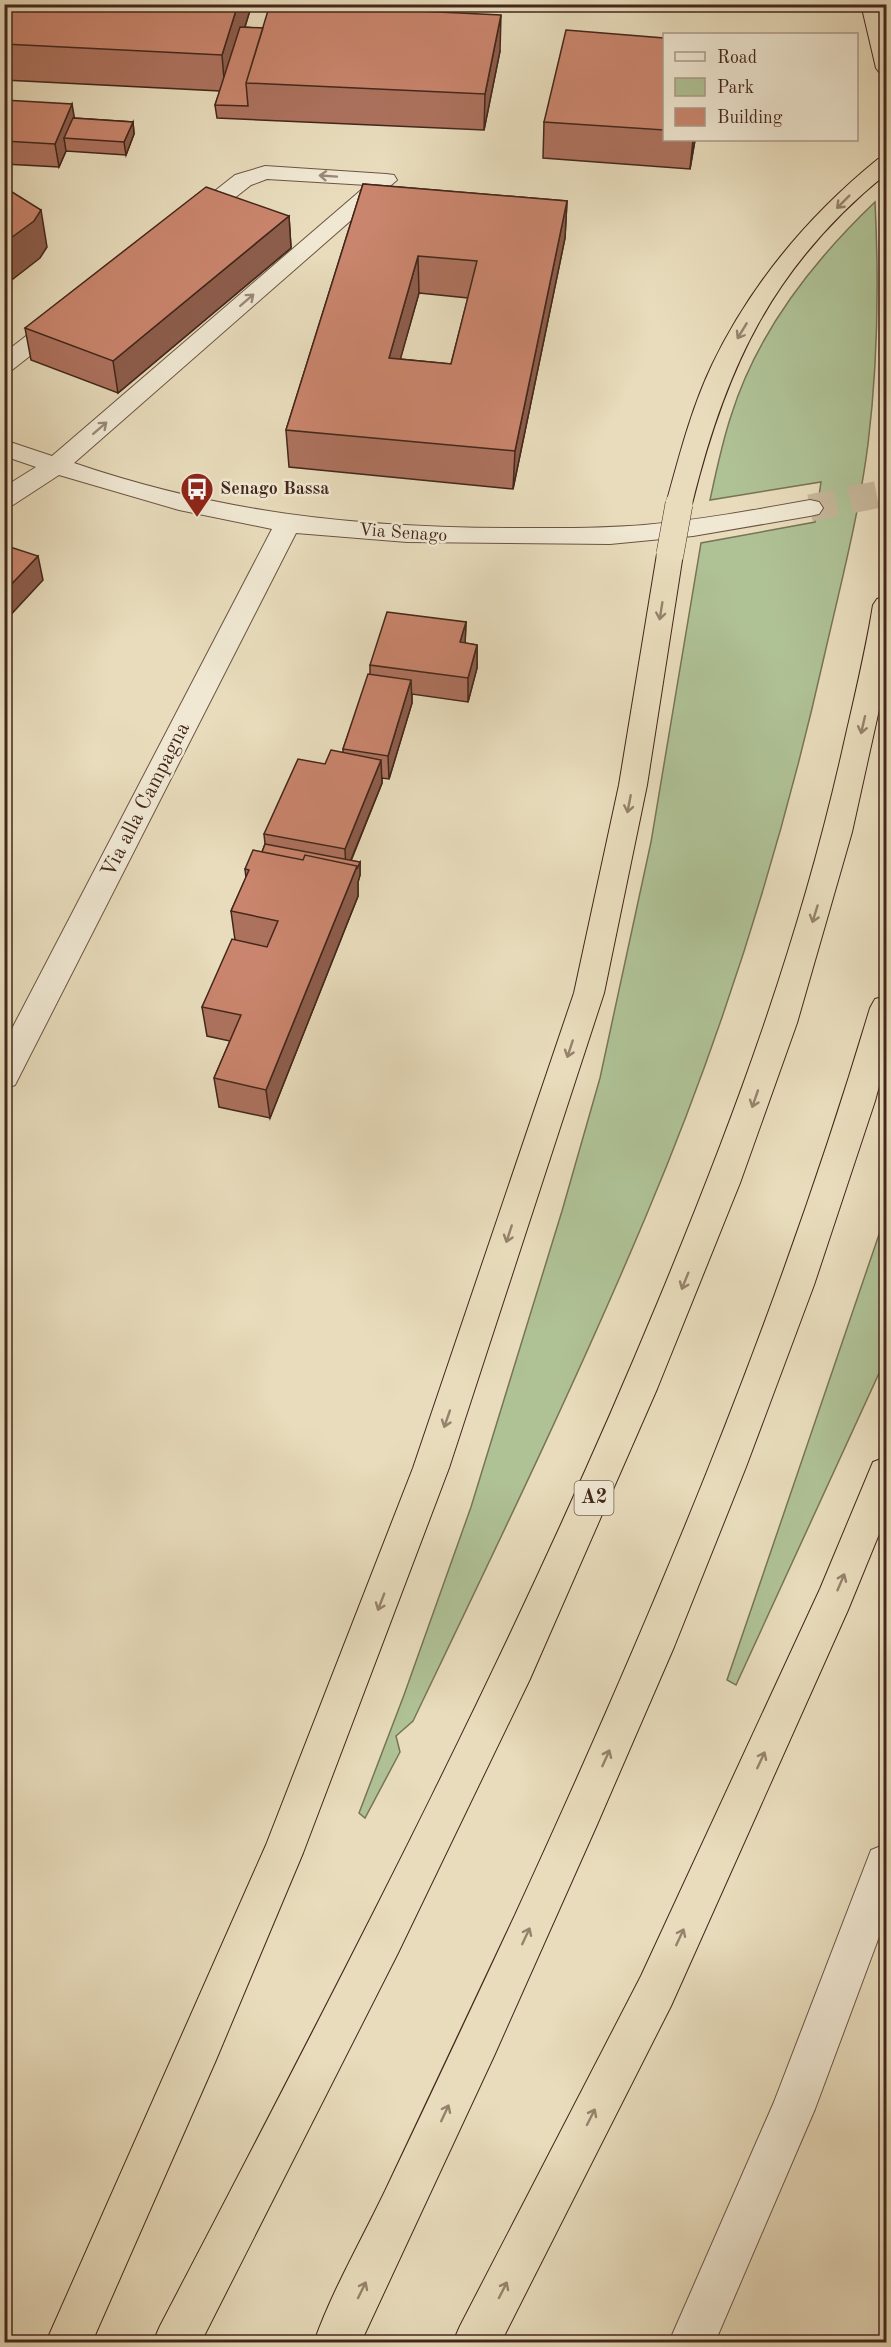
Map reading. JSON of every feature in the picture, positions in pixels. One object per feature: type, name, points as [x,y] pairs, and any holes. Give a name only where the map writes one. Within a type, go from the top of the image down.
[{"type":"highway","points":[[871,4],[886,68]]},
{"type":"highway","points":[[69,2343],[283,1853],[358,1662],[450,1411],[589,993],[633,785],[679,504],[710,397],[738,336],[774,282],[815,230],[860,185],[886,164]]},
{"type":"highway","name":"A2","points":[[176,2343],[354,1996],[451,1800],[592,1503],[651,1366],[749,1117],[788,1002],[843,811],[881,641],[886,605]]},
{"type":"highway","points":[[337,2343],[557,1868],[699,1542],[754,1405],[802,1273],[842,1154],[886,1008]]},
{"type":"highway","points":[[476,2343],[656,1990],[834,1598],[886,1474]]},
{"type":"street","points":[[4,499],[56,466],[386,180],[277,172],[253,176],[243,180],[170,237]]},
{"type":"street","points":[[4,365],[78,308]]},
{"type":"street","name":"Via Senago","points":[[4,447],[155,497],[288,524],[447,536],[621,535],[713,526],[810,508]]},
{"type":"street","name":"Via alla Campagna","points":[[4,1076],[288,524]]},
{"type":"street","points":[[692,2343],[793,2109],[886,1865]]},
{"type":"green space","points":[[875,202],[876,353],[868,444],[860,497],[843,578],[789,800],[747,941],[700,1080],[619,1280],[533,1470],[413,1721],[396,1736],[400,1752],[365,1818],[359,1813],[471,1507],[562,1211],[600,1078],[651,842],[701,543],[815,522],[821,482],[710,500],[728,426],[742,385],[771,327],[809,274]]},
{"type":"green space","points":[[886,1214],[886,1358],[736,1685],[727,1680]]},
{"type":"building","points":[[4,4],[238,4],[222,55],[4,44]]},
{"type":"building","points":[[270,4],[501,15],[485,94],[246,83]]},
{"type":"building","points":[[240,27],[263,28],[246,83],[248,106],[215,105]]},
{"type":"building","points":[[566,30],[663,38],[663,130],[544,122]]},
{"type":"building","points":[[4,100],[72,104],[55,144],[4,141]]},
{"type":"building","points":[[73,118],[133,122],[124,142],[64,138]]},
{"type":"building","points":[[363,184],[567,201],[515,451],[286,430]],"holes":[[[418,256],[477,261],[451,364],[389,358]]]},
{"type":"building","points":[[4,187],[41,210],[34,221],[4,243]]},
{"type":"building","points":[[206,187],[289,216],[113,361],[25,328]]},
{"type":"building","points":[[4,545],[38,556],[4,592]]},
{"type":"building","points":[[387,612],[466,622],[460,642],[477,645],[468,678],[370,665]]},
{"type":"building","points":[[368,674],[411,680],[388,756],[343,749]]},
{"type":"building","points":[[331,750],[381,760],[345,849],[264,834],[298,759],[325,764]]},
{"type":"building","points":[[265,844],[360,862],[357,869],[357,866],[305,855],[303,860],[262,852]]},
{"type":"building","points":[[253,850],[303,860],[305,855],[357,866],[266,1090],[214,1078],[241,1015],[202,1007],[232,939],[267,947],[278,921],[231,911],[249,870],[245,869]]},
{"type":"tunnel","points":[[810,508],[886,493]]},
{"type":"place","name":"Senago Bassa","points":[[197,518]]}]
